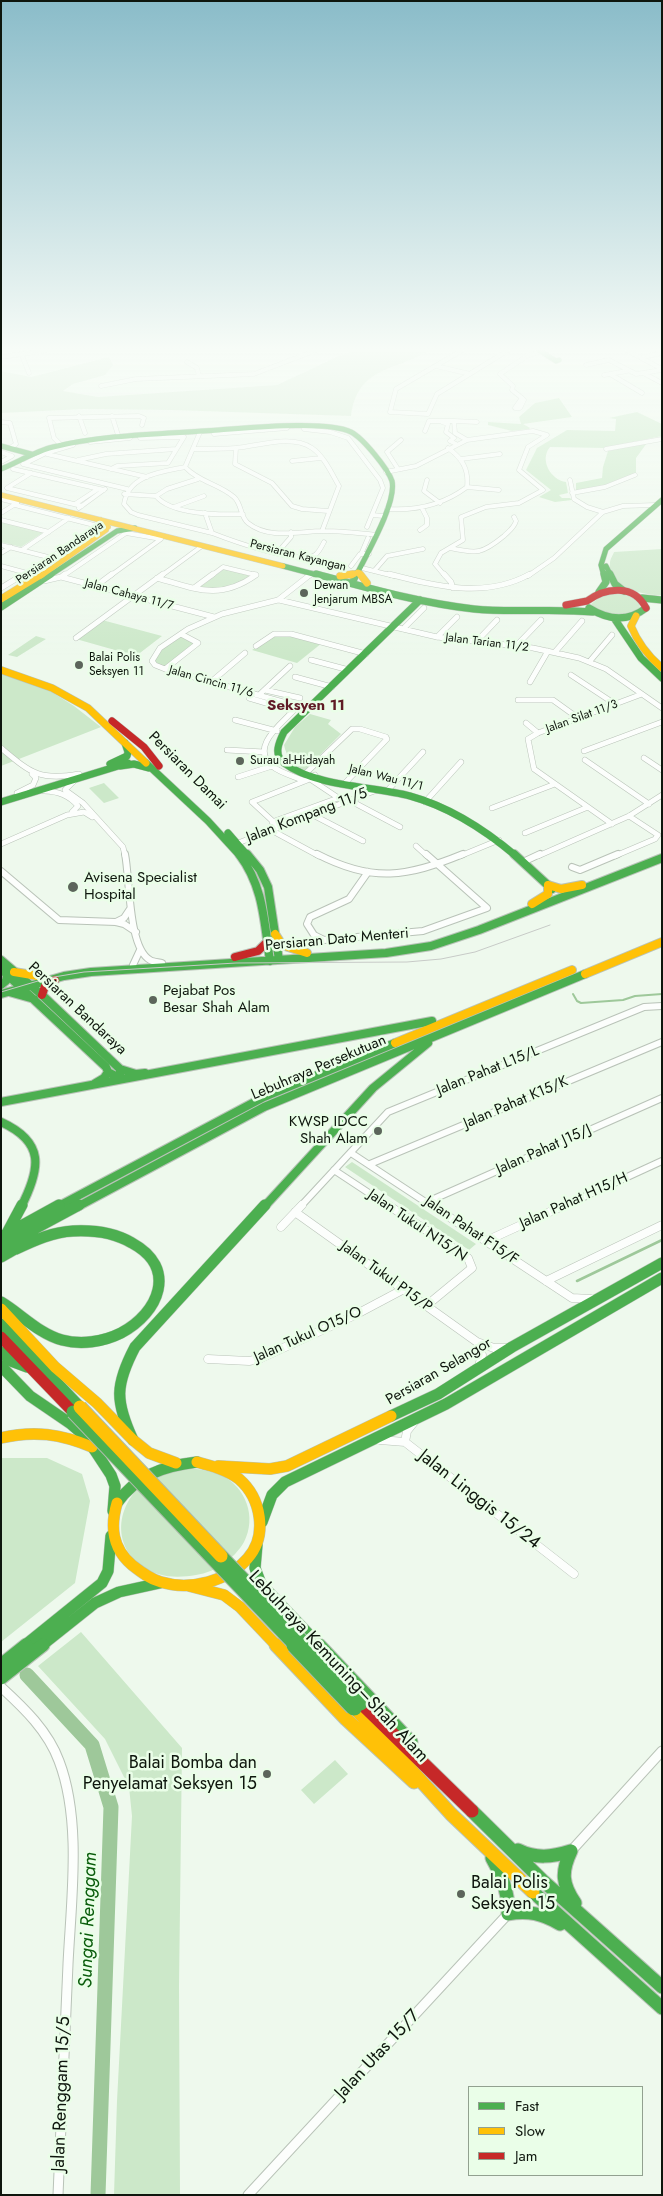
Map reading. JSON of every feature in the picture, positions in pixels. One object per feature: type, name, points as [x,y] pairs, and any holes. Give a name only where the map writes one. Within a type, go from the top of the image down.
[{"type":"main road","points":[[8,453],[18,462],[38,453]]},
{"type":"main road","points":[[356,572],[373,536],[390,511],[393,483],[386,472],[368,453]]},
{"type":"main road","name":"Persiaran Kayangan","points":[[3,492],[18,503],[135,526],[340,576],[356,572],[355,583],[367,585],[422,604],[484,610],[568,609],[593,612],[614,618]]},
{"type":"main road","name":"Persiaran Kayangan","points":[[3,492],[78,506],[135,526],[202,546],[312,573],[444,602],[483,607],[544,607],[563,606],[587,601]]},
{"type":"main road","points":[[654,505],[613,549],[607,558],[606,566],[616,586],[644,603],[662,604]]},
{"type":"main road","points":[[599,592],[606,582],[599,565],[606,549],[654,505]]},
{"type":"main road","points":[[100,520],[108,527],[100,534]]},
{"type":"main road","name":"Persiaran Bandaraya","points":[[1,607],[79,552],[116,523]]},
{"type":"main road","name":"Persiaran Bandaraya","points":[[1,600],[29,578],[61,573],[79,552],[117,531],[135,526]]},
{"type":"main road","points":[[593,612],[589,608],[587,601],[593,594],[624,591]]},
{"type":"main road","points":[[662,600],[644,603],[631,626],[636,640],[646,653],[662,668]]},
{"type":"main road","points":[[279,731],[332,687],[422,604]]},
{"type":"main road","points":[[636,616],[614,618],[638,655],[651,670],[662,678]]},
{"type":"main road","name":"Persiaran Damai","points":[[1,664],[56,684],[90,702],[143,752],[142,757],[157,768],[238,843],[260,870],[268,887],[274,931],[274,958]]},
{"type":"main road","name":"Persiaran Damai","points":[[1,670],[52,688],[77,700],[156,760],[157,768],[227,841],[250,869],[260,894],[267,942],[274,958]]},
{"type":"main road","name":"Jalan Wau 11/1","points":[[279,731],[278,755],[288,766],[309,777],[346,782],[424,802],[451,812],[480,826],[499,840],[561,897]]},
{"type":"main road","points":[[115,765],[127,756],[130,741]]},
{"type":"main road","points":[[1,802],[142,757]]},
{"type":"main road","points":[[115,765],[138,764],[157,768]]},
{"type":"main road","points":[[1,798],[81,776]]},
{"type":"main road","name":"Persiaran Dato Menteri","points":[[11,983],[24,975],[38,976],[77,968],[235,957],[274,958],[306,953],[385,947],[430,939],[532,904],[561,897],[582,885],[662,852]]},
{"type":"main road","name":"Persiaran Dato Menteri","points":[[11,983],[91,972],[274,958],[386,953],[430,946],[662,858]]},
{"type":"main road","points":[[532,904],[548,894],[548,885],[561,889],[582,885]]},
{"type":"main road","points":[[274,931],[282,945],[306,953]]},
{"type":"main road","name":"Lebuhraya Persekutuan","points":[[4,1235],[151,1155],[264,1097],[662,933]]},
{"type":"main road","points":[[235,957],[258,950],[267,942]]},
{"type":"main road","name":"Lebuhraya Persekutuan","points":[[1,1247],[264,1107],[662,942]]},
{"type":"main road","name":"Persiaran Bandaraya","points":[[1,960],[11,983],[38,997],[120,1069],[136,1074],[166,1071]]},
{"type":"main road","points":[[11,983],[20,994],[38,997],[45,986],[60,976]]},
{"type":"main road","name":"Persiaran Bandaraya","points":[[38,997],[106,1067],[108,1072],[104,1078],[94,1084]]},
{"type":"main road","points":[[1,1102],[416,1025],[470,1011]]},
{"type":"main road","points":[[133,1440],[118,1406],[117,1393],[122,1370],[135,1348],[374,1088],[400,1064],[446,1030]]},
{"type":"main road","points":[[108,1072],[116,1076],[120,1074],[120,1069]]},
{"type":"main road","points":[[1,1122],[12,1126],[22,1134],[31,1144],[37,1160],[35,1178],[29,1192],[4,1235]]},
{"type":"main road","points":[[1,1257],[37,1236],[54,1218]]},
{"type":"main road","points":[[1,1302],[10,1306],[36,1328],[52,1338],[69,1342],[88,1343],[110,1338],[129,1330],[141,1321],[152,1307],[158,1291],[158,1272],[149,1255],[134,1243],[115,1235],[85,1231],[65,1232],[37,1239],[16,1248]]},
{"type":"main road","name":"Persiaran Selangor","points":[[218,1466],[270,1469],[287,1466],[413,1407],[568,1314],[662,1262]]},
{"type":"main road","name":"Persiaran Selangor","points":[[262,1522],[267,1506],[277,1488],[418,1419],[662,1278]]},
{"type":"main road","points":[[1,1308],[55,1367],[97,1403],[133,1440],[149,1453],[176,1463]]},
{"type":"main road","name":"Lebuhraya Kemuning–Shah Alam","points":[[1,1324],[65,1392],[76,1409]]},
{"type":"main road","name":"Lebuhraya Kemuning–Shah Alam","points":[[1,1337],[31,1368],[76,1409],[357,1705],[451,1814],[581,1936],[662,2008]]},
{"type":"main road","points":[[1,1352],[12,1361],[31,1368]]},
{"type":"main road","points":[[1,1366],[30,1396],[71,1424],[86,1437],[107,1466],[115,1486],[108,1571],[102,1584],[1,1665]]},
{"type":"main road","points":[[55,1367],[65,1392]]},
{"type":"main road","points":[[1,1438],[15,1433],[56,1432],[93,1448]]},
{"type":"main road","points":[[114,1511],[127,1489],[149,1472],[176,1463],[197,1462],[218,1466],[233,1473],[246,1484],[260,1508],[261,1534],[257,1544],[254,1568],[261,1584],[399,1728],[457,1796]]},
{"type":"main road","points":[[111,1536],[128,1562],[160,1584]]},
{"type":"main road","points":[[189,1586],[211,1582],[225,1576],[239,1566],[257,1544]]},
{"type":"main road","points":[[1,1678],[95,1603],[112,1593],[126,1588],[160,1584],[189,1586],[224,1595],[240,1607],[386,1758],[451,1814]]},
{"type":"main road","name":"Lebuhraya Kemuning–Shah Alam","points":[[357,1705],[457,1796],[542,1880],[662,1987]]},
{"type":"main road","points":[[501,1839],[526,1856],[542,1858],[571,1851]]},
{"type":"main road","points":[[483,1844],[507,1887],[510,1900],[508,1914],[530,1910],[546,1916],[581,1936]]},
{"type":"main road","points":[[571,1851],[563,1866],[560,1878],[566,1891],[596,1929]]},
{"type":"street","points":[[1,462],[12,456],[9,453]]},
{"type":"street","points":[[18,462],[45,453]]},
{"type":"street","points":[[48,453],[147,477]]},
{"type":"street","points":[[77,460],[113,453]]},
{"type":"street","points":[[112,469],[117,466],[168,463],[173,453]]},
{"type":"street","points":[[185,467],[186,459],[190,453]]},
{"type":"street","points":[[236,453],[235,464],[272,484],[292,506],[302,510],[328,511]]},
{"type":"street","points":[[317,453],[338,486],[322,531]]},
{"type":"street","points":[[388,453],[398,469]]},
{"type":"street","points":[[386,472],[422,463],[439,453]]},
{"type":"street","points":[[454,453],[461,459],[468,472],[467,487]]},
{"type":"street","points":[[453,588],[451,582],[435,564],[441,553],[464,538],[460,520],[462,516],[486,507],[519,503],[544,490],[519,470],[525,453]]},
{"type":"street","points":[[461,459],[500,454]]},
{"type":"street","points":[[367,527],[382,485],[369,457]]},
{"type":"street","points":[[292,461],[321,458]]},
{"type":"street","points":[[18,462],[38,472],[98,489],[127,488],[147,477],[185,467]]},
{"type":"street","points":[[18,462],[38,472],[107,488]]},
{"type":"street","points":[[185,467],[198,479],[233,496],[249,524],[260,529],[272,532],[322,531],[373,536]]},
{"type":"street","points":[[3,492],[38,472]]},
{"type":"street","points":[[572,493],[605,488],[635,475]]},
{"type":"street","points":[[124,494],[156,496],[167,488],[198,479]]},
{"type":"street","points":[[427,480],[424,491],[440,503]]},
{"type":"street","points":[[570,480],[572,493],[579,503],[603,512]]},
{"type":"street","points":[[372,515],[422,508],[440,503],[467,487],[499,490]]},
{"type":"street","points":[[78,506],[107,488]]},
{"type":"street","points":[[127,488],[124,494],[124,504],[131,512],[147,518],[212,532],[234,542],[295,557],[310,557],[316,554],[324,542]]},
{"type":"street","points":[[78,506],[98,489]]},
{"type":"street","points":[[156,496],[160,502],[174,507],[205,513],[243,514]]},
{"type":"street","points":[[174,507],[204,496]]},
{"type":"street","points":[[1,499],[94,525],[96,528],[52,558],[29,578],[1,588]]},
{"type":"street","points":[[1,513],[18,503]]},
{"type":"street","points":[[356,572],[374,570],[453,588],[494,586],[518,580],[563,551],[603,512],[625,504],[654,505]]},
{"type":"street","points":[[420,530],[428,522],[428,518],[422,508]]},
{"type":"street","points":[[205,513],[212,532]]},
{"type":"street","points":[[450,548],[469,552],[487,550],[514,528],[516,525],[514,517]]},
{"type":"street","points":[[22,550],[69,518]]},
{"type":"street","points":[[1,520],[48,532]]},
{"type":"street","points":[[278,552],[291,537],[291,532]]},
{"type":"street","points":[[61,573],[126,533],[161,540],[96,586]]},
{"type":"street","points":[[1,545],[52,558]]},
{"type":"street","points":[[76,638],[202,546]]},
{"type":"street","points":[[1,553],[11,547]]},
{"type":"street","points":[[374,570],[387,556],[423,549]]},
{"type":"street","points":[[1,566],[29,578]]},
{"type":"street","points":[[157,578],[194,588],[216,592],[244,585],[256,575],[223,566],[194,588]]},
{"type":"street","name":"Jalan Cahaya 11/7","points":[[61,573],[96,586],[214,617]]},
{"type":"street","name":"Jalan Cincin 11/6","points":[[308,708],[165,669],[155,665],[152,658],[166,643],[214,617],[279,600],[312,573]]},
{"type":"street","name":"Jalan Tarian 11/2","points":[[279,600],[437,637],[548,650],[590,662],[606,669],[662,708]]},
{"type":"street","points":[[437,637],[457,618]]},
{"type":"street","points":[[476,641],[497,620]]},
{"type":"street","points":[[516,646],[540,620]]},
{"type":"street","points":[[555,652],[582,621]]},
{"type":"street","points":[[165,669],[198,643],[181,634]]},
{"type":"street","points":[[256,646],[274,634],[291,634],[366,654]]},
{"type":"street","points":[[590,662],[612,635]]},
{"type":"street","points":[[530,682],[548,650]]},
{"type":"street","points":[[211,682],[245,653]]},
{"type":"street","points":[[311,660],[349,670]]},
{"type":"street","points":[[259,695],[290,666]]},
{"type":"street","points":[[571,674],[615,704]]},
{"type":"street","points":[[295,677],[332,687]]},
{"type":"street","points":[[265,690],[300,698]]},
{"type":"street","name":"Jalan Silat 11/3","points":[[612,824],[532,768],[528,739],[538,732],[642,694]]},
{"type":"street","points":[[249,698],[293,711],[279,731],[266,740],[264,752],[272,766]]},
{"type":"street","points":[[518,700],[553,700],[578,718]]},
{"type":"street","points":[[235,720],[279,731]]},
{"type":"street","points":[[584,751],[662,722]]},
{"type":"street","points":[[526,723],[538,732]]},
{"type":"street","points":[[279,827],[252,802],[309,777],[347,733],[356,728],[384,736],[386,739],[346,782]]},
{"type":"street","points":[[1,748],[36,778],[33,785],[17,793]]},
{"type":"street","points":[[227,750],[264,752]]},
{"type":"street","points":[[382,791],[424,752]]},
{"type":"street","points":[[644,758],[662,770]]},
{"type":"street","points":[[585,760],[649,804]]},
{"type":"street","points":[[424,802],[462,762]]},
{"type":"street","points":[[238,777],[272,766],[309,777],[338,798],[400,827]]},
{"type":"street","points":[[32,774],[49,779],[81,776]]},
{"type":"street","points":[[81,776],[69,784],[65,790],[83,803],[125,852],[130,909],[140,950],[150,960],[162,963]]},
{"type":"street","points":[[492,808],[555,784]]},
{"type":"street","points":[[32,792],[52,790],[62,793],[78,806],[67,815]]},
{"type":"street","name":"Jalan Kompang 11/5","points":[[238,843],[347,801],[382,791]]},
{"type":"street","points":[[272,822],[338,798]]},
{"type":"street","points":[[523,862],[612,824],[660,798]]},
{"type":"street","points":[[525,833],[588,807]]},
{"type":"street","points":[[1,844],[67,815],[80,812],[88,813],[109,832]]},
{"type":"street","points":[[312,814],[362,841]]},
{"type":"street","points":[[572,867],[580,870],[655,840],[658,834],[629,816]]},
{"type":"street","points":[[271,830],[327,860],[347,868],[368,872],[399,874],[437,863],[499,840]]},
{"type":"street","points":[[368,872],[349,899],[310,917],[307,924],[314,935],[324,940],[423,931],[488,908],[416,846]]},
{"type":"street","points":[[1,871],[62,921],[116,922],[124,924],[137,933]]},
{"type":"street","points":[[116,922],[124,918],[130,909]]},
{"type":"street","points":[[133,964],[140,950]]},
{"type":"street","name":"Jalan Pahat L15/L","points":[[281,1227],[388,1112],[644,1008],[662,1006]]},
{"type":"street","name":"Jalan Pahat K15/K","points":[[370,1164],[662,1042]]},
{"type":"street","name":"Jalan Pahat J15/J","points":[[427,1202],[662,1098]]},
{"type":"street","points":[[351,1152],[370,1164]]},
{"type":"street","name":"Jalan Pahat H15/H","points":[[486,1241],[662,1161]]},
{"type":"street","name":"Jalan Pahat F15/F","points":[[370,1164],[572,1298]]},
{"type":"street","name":"Jalan Tukul N15/N","points":[[334,1170],[468,1258],[472,1268],[426,1306]]},
{"type":"street","name":"Jalan Tukul P15/P","points":[[295,1212],[477,1342]]},
{"type":"street","points":[[546,1281],[662,1225]]},
{"type":"street","name":"Jalan Tukul O15/O","points":[[208,1359],[249,1361],[259,1358],[355,1315],[404,1289]]},
{"type":"street","points":[[568,1314],[572,1298],[595,1299]]},
{"type":"street","points":[[477,1342],[494,1348],[512,1347]]},
{"type":"street","points":[[477,1342],[482,1355],[478,1369]]},
{"type":"street","name":"Jalan Linggis 15/24","points":[[418,1419],[407,1431],[406,1442],[574,1574]]},
{"type":"street","points":[[369,1442],[386,1439],[406,1442]]},
{"type":"street","name":"Jalan Renggam 15/5","points":[[1,1687],[34,1718],[54,1748],[64,1774],[71,1819],[71,1892],[58,2195]]},
{"type":"street","points":[[571,1851],[662,1751]]},
{"type":"street","name":"Jalan Utas 15/7","points":[[248,2195],[508,1914]]},
{"type":"green space","points":[[534,453],[547,453],[546,463],[548,469],[556,478],[566,482],[568,493],[559,495],[562,498],[570,498],[572,500],[555,502],[539,497],[551,490],[526,470]]},
{"type":"green space","points":[[607,453],[639,453],[636,458],[636,473],[613,484],[576,490],[576,483],[602,478]]},
{"type":"green space","points":[[1,522],[44,532],[21,547],[1,542]]},
{"type":"green space","points":[[662,549],[662,595],[646,594],[628,588],[620,584],[610,571],[610,562],[614,552]]},
{"type":"green space","points":[[224,569],[251,576],[233,587],[214,589],[200,587]]},
{"type":"green space","points":[[604,594],[622,594],[630,597],[639,601],[640,608],[621,615],[601,612],[591,604]]},
{"type":"green space","points":[[102,620],[162,636],[136,656],[76,639]]},
{"type":"green space","points":[[274,635],[292,635],[322,643],[297,663],[252,650]]},
{"type":"green space","points":[[36,636],[46,639],[17,657],[8,655]]},
{"type":"green space","points":[[181,636],[196,642],[165,668],[156,665],[154,658],[168,643]]},
{"type":"green space","points":[[1,673],[47,689],[74,706],[101,727],[1,766]]},
{"type":"green space","points":[[310,714],[331,720],[328,724],[341,734],[305,770],[291,760],[284,745],[295,727]]},
{"type":"green space","points":[[104,783],[119,798],[104,803],[89,788]]},
{"type":"green space","points":[[352,1162],[476,1244],[469,1250],[345,1167]]},
{"type":"green space","points":[[1,1458],[47,1458],[82,1474],[90,1501],[75,1583],[1,1642]]},
{"type":"green space","points":[[184,1468],[198,1469],[221,1475],[237,1487],[247,1504],[249,1513],[248,1532],[244,1542],[235,1554],[217,1568],[191,1576],[168,1576],[158,1574],[143,1567],[132,1557],[125,1546],[122,1533],[122,1519],[126,1506],[134,1493],[145,1482],[158,1474]]},
{"type":"green space","points":[[81,1632],[182,1748],[179,1986],[180,2195],[114,2195],[132,1816],[129,1787],[105,1739],[38,1666]]},
{"type":"green space","points":[[335,1760],[348,1774],[314,1804],[301,1790]]},
{"type":"waterway","points":[[573,994],[577,1001],[581,1003],[623,1000],[635,996],[662,994]]},
{"type":"waterway","points":[[577,1281],[662,1240]]},
{"type":"waterway","name":"Sungai Renggam","points":[[27,1675],[92,1745],[111,1807],[98,2195]]},
{"type":"tram line","points":[[1,992],[48,978],[84,972],[236,963],[407,962],[441,959],[475,952],[550,925]]},
{"type":"traffic: fast","points":[[1,469],[36,453]]},
{"type":"traffic: fast","points":[[354,579],[385,517],[392,491],[392,482],[389,475],[373,453]]},
{"type":"traffic: fast","points":[[599,592],[606,582],[601,565],[606,549],[662,500]]},
{"type":"traffic: fast","points":[[1,607],[117,531],[135,528]]},
{"type":"traffic: fast","points":[[283,566],[450,606],[489,610],[593,612]]},
{"type":"traffic: fast","points":[[606,566],[615,584],[624,591]]},
{"type":"traffic: fast","points":[[642,598],[662,600]]},
{"type":"traffic: fast","points":[[420,600],[284,732],[278,744],[279,756],[284,763],[295,770],[310,775],[344,784],[410,796],[453,812],[471,822],[503,845],[552,889]]},
{"type":"traffic: fast","points":[[589,608],[603,615],[618,618],[633,616],[646,608]]},
{"type":"traffic: fast","points":[[614,618],[641,658],[662,678]]},
{"type":"traffic: fast","points":[[110,764],[127,756],[128,752],[125,743]]},
{"type":"traffic: fast","points":[[1,802],[128,763]]},
{"type":"traffic: fast","points":[[146,763],[208,821],[251,871],[257,885],[261,903],[270,961]]},
{"type":"traffic: fast","points":[[120,766],[134,764],[149,768]]},
{"type":"traffic: fast","points":[[228,833],[260,870],[268,887],[279,960]]},
{"type":"traffic: fast","points":[[1,994],[64,976],[91,972],[386,953],[431,946],[479,930],[662,858]]},
{"type":"traffic: fast","points":[[1,960],[42,995],[120,1069],[136,1074],[145,1073]]},
{"type":"traffic: fast","points":[[1,969],[106,1067],[108,1072],[104,1078],[94,1084]]},
{"type":"traffic: fast","points":[[1,1247],[264,1107],[585,974]]},
{"type":"traffic: fast","points":[[1,985],[6,981],[7,975]]},
{"type":"traffic: fast","points":[[9,992],[34,999]]},
{"type":"traffic: fast","points":[[1,1102],[432,1021]]},
{"type":"traffic: fast","points":[[1,1237],[151,1155],[264,1097],[395,1043]]},
{"type":"traffic: fast","points":[[133,1440],[122,1414],[118,1393],[119,1383],[135,1347],[373,1088],[428,1043]]},
{"type":"traffic: fast","points":[[108,1072],[116,1076],[120,1074],[120,1069]]},
{"type":"traffic: fast","points":[[1,1122],[27,1138],[35,1152],[36,1163],[30,1188],[7,1233]]},
{"type":"traffic: fast","points":[[1,1302],[50,1336],[59,1340],[84,1343],[100,1340],[132,1328],[154,1305],[159,1290],[158,1274],[153,1261],[144,1251],[119,1237],[90,1231],[62,1232],[33,1241],[16,1249]]},
{"type":"traffic: fast","points":[[1,1257],[22,1245]]},
{"type":"traffic: fast","points":[[391,1416],[438,1394],[512,1347],[662,1263]]},
{"type":"traffic: fast","points":[[262,1522],[272,1495],[285,1482],[446,1404],[662,1278]]},
{"type":"traffic: fast","points":[[1,1324],[80,1407]]},
{"type":"traffic: fast","points":[[1,1352],[11,1361],[27,1367]]},
{"type":"traffic: fast","points":[[1,1366],[30,1396],[71,1424],[86,1437],[111,1475],[115,1486],[113,1511]]},
{"type":"traffic: fast","points":[[73,1412],[354,1707]]},
{"type":"traffic: fast","points":[[117,1503],[124,1493],[141,1478],[162,1469],[197,1462]]},
{"type":"traffic: fast","points":[[1,1665],[102,1583],[108,1571],[111,1536]]},
{"type":"traffic: fast","points":[[257,1545],[255,1568],[261,1584],[411,1742]]},
{"type":"traffic: fast","points":[[221,1556],[360,1702]]},
{"type":"traffic: fast","points":[[1,1678],[95,1603],[119,1592],[160,1583]]},
{"type":"traffic: fast","points":[[472,1811],[542,1880],[662,1987]]},
{"type":"traffic: fast","points":[[518,1850],[538,1857],[571,1851]]},
{"type":"traffic: fast","points":[[571,1851],[564,1866],[563,1878],[566,1889],[575,1903]]},
{"type":"traffic: fast","points":[[492,1858],[504,1885],[508,1899],[508,1914],[535,1913],[560,1924]]},
{"type":"traffic: fast","points":[[533,1892],[662,2008]]},
{"type":"traffic: slow","points":[[1,495],[283,566]]},
{"type":"traffic: slow","points":[[99,534],[108,527],[101,520]]},
{"type":"traffic: slow","points":[[1,599],[30,583],[106,530]]},
{"type":"traffic: slow","points":[[340,576],[350,576],[358,572],[367,583]]},
{"type":"traffic: slow","points":[[636,616],[631,626],[640,644],[662,668]]},
{"type":"traffic: slow","points":[[1,670],[52,688],[88,708],[146,763]]},
{"type":"traffic: slow","points":[[548,885],[561,889],[582,885]]},
{"type":"traffic: slow","points":[[532,904],[548,894],[548,885]]},
{"type":"traffic: slow","points":[[275,934],[282,945],[307,953]]},
{"type":"traffic: slow","points":[[585,974],[662,942]]},
{"type":"traffic: slow","points":[[395,1043],[572,970]]},
{"type":"traffic: slow","points":[[14,972],[38,976]]},
{"type":"traffic: slow","points":[[1,1309],[55,1367],[97,1403],[133,1440],[149,1453],[176,1463]]},
{"type":"traffic: slow","points":[[80,1407],[221,1556]]},
{"type":"traffic: slow","points":[[218,1466],[270,1469],[287,1466],[391,1416]]},
{"type":"traffic: slow","points":[[1,1438],[25,1433],[59,1435],[92,1447]]},
{"type":"traffic: slow","points":[[117,1503],[112,1527],[115,1542],[118,1549],[129,1562],[147,1576],[162,1583],[192,1585],[205,1583],[229,1573],[248,1558],[257,1544],[260,1523],[256,1503],[245,1485],[237,1478],[219,1468],[197,1462]]},
{"type":"traffic: slow","points":[[189,1586],[224,1595],[240,1607],[346,1719],[414,1782]]},
{"type":"traffic: slow","points":[[354,1707],[451,1814],[533,1892]]},
{"type":"traffic: jam","points":[[587,601],[602,593],[620,590],[636,595],[642,600],[646,608]]},
{"type":"traffic: jam","points":[[566,605],[587,601]]},
{"type":"traffic: jam","points":[[112,721],[144,747],[159,766]]},
{"type":"traffic: jam","points":[[235,957],[258,951],[267,942]]},
{"type":"traffic: jam","points":[[42,995],[45,986],[55,980]]},
{"type":"traffic: jam","points":[[1,1337],[73,1412]]},
{"type":"traffic: jam","points":[[360,1702],[472,1811]]},
{"type":"place","name":"Dewan Jenjarum MBSA","points":[[304,593]]},
{"type":"place","name":"Balai Polis Seksyen 11","points":[[79,665]]},
{"type":"place","name":"Surau al-Hidayah","points":[[240,761]]},
{"type":"place","name":"Avisena Specialist Hospital","points":[[73,887]]},
{"type":"place","name":"Pejabat Pos Besar Shah Alam","points":[[153,1000]]},
{"type":"place","name":"KWSP IDCC Shah Alam","points":[[378,1131]]},
{"type":"place","name":"Balai Bomba dan Penyelamat Seksyen 15","points":[[267,1774]]},
{"type":"place","name":"Balai Polis Seksyen 15","points":[[461,1894]]},
{"type":"district","name":"Seksyen 11","points":[[306,706]]}]
